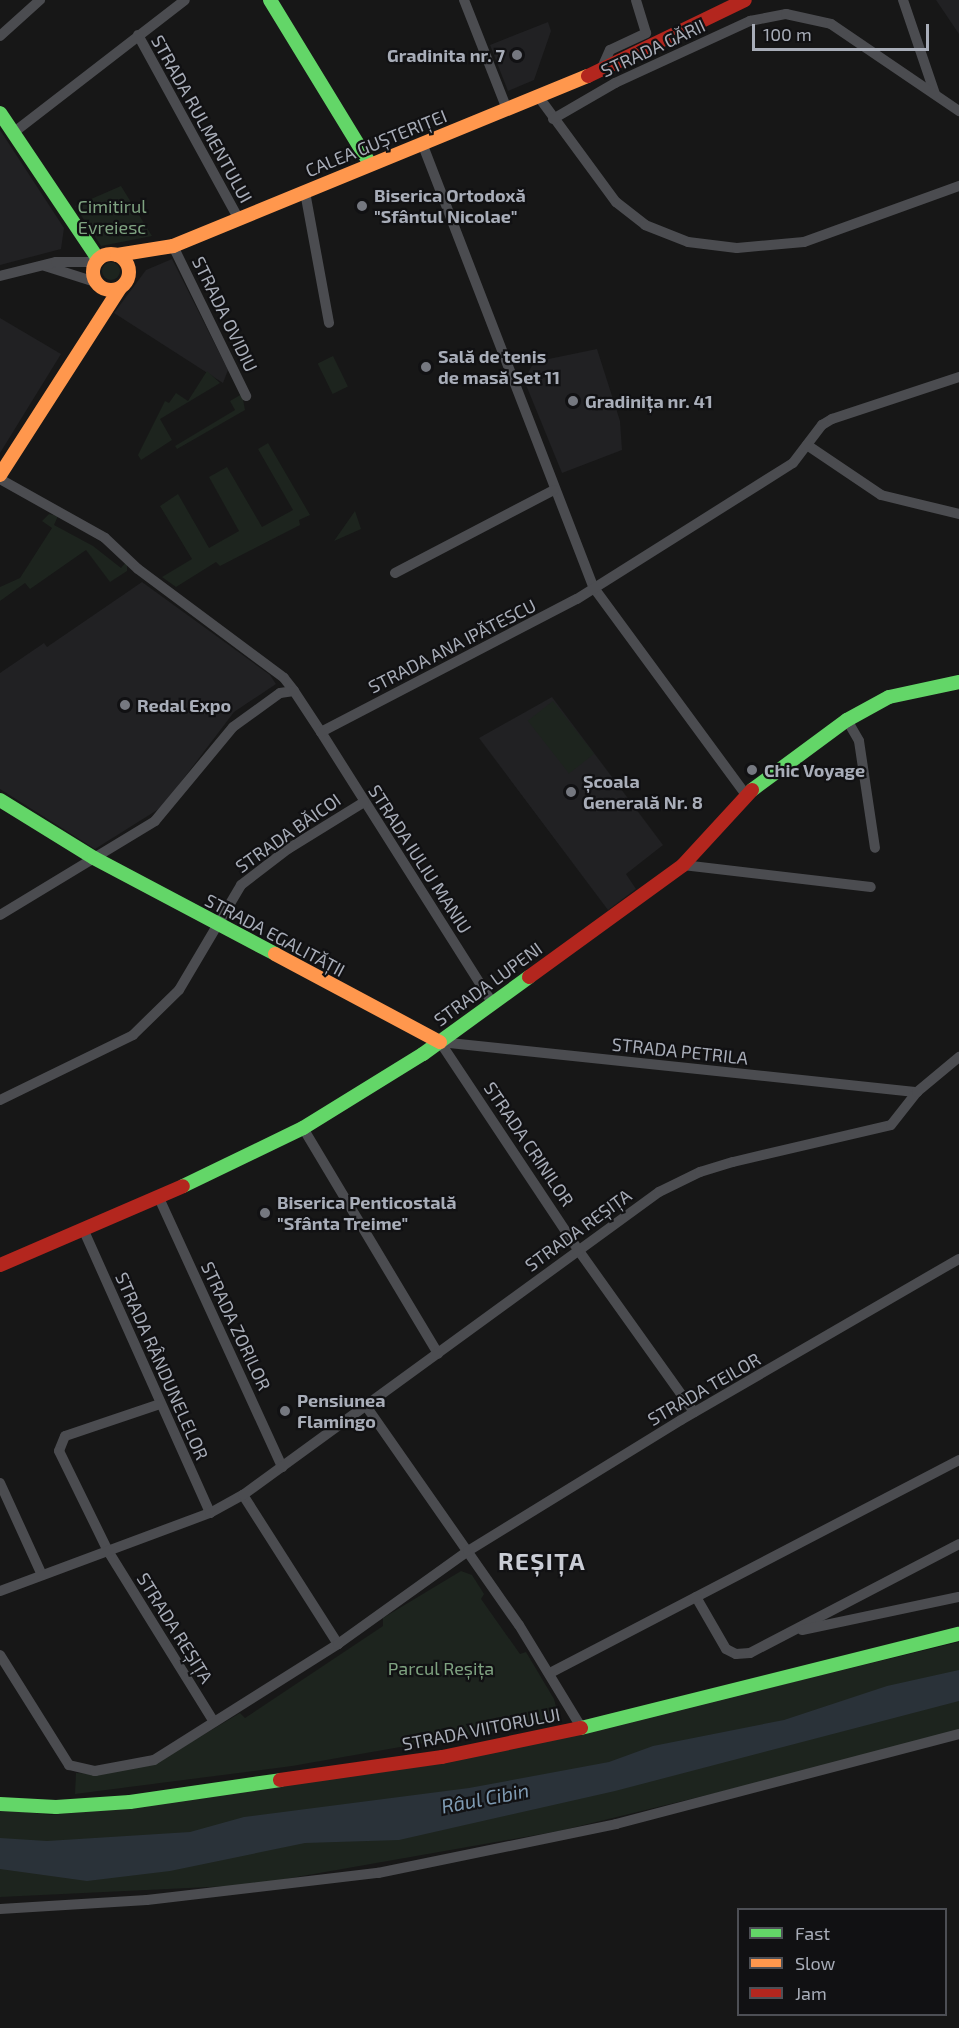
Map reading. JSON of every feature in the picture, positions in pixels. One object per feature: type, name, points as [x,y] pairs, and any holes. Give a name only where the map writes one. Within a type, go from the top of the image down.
[{"type":"street","points":[[0,36],[40,0]]},
{"type":"street","points":[[13,133],[184,0]]},
{"type":"street","points":[[270,0],[370,164]]},
{"type":"street","points":[[464,0],[507,109]]},
{"type":"street","points":[[601,70],[610,50],[646,33],[636,0]]},
{"type":"street","name":"CALEA GUȘTERIȚEI","points":[[129,274],[169,247],[601,70],[745,0]]},
{"type":"street","points":[[903,0],[935,94]]},
{"type":"street","name":"STRADA GĂRII","points":[[553,118],[615,83],[750,21],[786,14],[831,24],[959,111]]},
{"type":"street","name":"STRADA RULMENTULUI","points":[[138,35],[238,218]]},
{"type":"street","points":[[538,96],[628,214],[660,233],[712,246],[759,248],[804,242],[959,186]]},
{"type":"street","points":[[0,113],[97,260]]},
{"type":"street","points":[[422,143],[554,490],[594,588],[746,795]]},
{"type":"street","points":[[305,192],[329,323]]},
{"type":"street","name":"CALEA GUȘTERIȚEI","points":[[117,255],[169,247]]},
{"type":"street","name":"STRADA OVIDIU","points":[[169,247],[246,396]]},
{"type":"street","points":[[0,276],[56,262],[97,260],[117,255],[126,263],[129,274],[0,477],[105,538],[138,569],[284,678],[321,732]]},
{"type":"street","points":[[97,260],[93,272],[99,285],[98,320]]},
{"type":"street","points":[[45,266],[99,285],[120,288]]},
{"type":"street","name":"STRADA ANA IPĂTESCU","points":[[321,732],[594,588],[793,463],[822,425],[832,419],[959,377]]},
{"type":"street","points":[[807,445],[881,495],[959,514]]},
{"type":"street","points":[[395,573],[554,490]]},
{"type":"street","name":"STRADA LUPENI","points":[[0,1265],[159,1198],[303,1128],[440,1042],[683,865],[746,795],[847,720],[889,697],[959,682]]},
{"type":"street","points":[[0,915],[165,812],[245,715],[280,693],[294,691]]},
{"type":"street","points":[[847,720],[859,741],[875,848]]},
{"type":"street","name":"STRADA IULIU MANIU","points":[[321,732],[493,1004]]},
{"type":"street","name":"STRADA EGALITĂȚII","points":[[0,800],[94,858],[216,925],[440,1042]]},
{"type":"street","name":"STRADA BĂICOI","points":[[0,1100],[133,1035],[179,990],[216,925],[249,877],[364,802]]},
{"type":"street","points":[[683,865],[871,887]]},
{"type":"street","name":"STRADA PETRILA","points":[[440,1042],[916,1092]]},
{"type":"street","name":"STRADA CRINILOR","points":[[440,1042],[579,1251],[694,1412]]},
{"type":"street","name":"STRADA REȘIȚA","points":[[0,1592],[210,1513],[243,1495],[579,1251],[681,1180],[767,1153],[879,1130],[897,1119],[916,1092],[959,1058]]},
{"type":"street","points":[[303,1128],[438,1353]]},
{"type":"street","name":"STRADA ZORILOR","points":[[159,1198],[282,1467]]},
{"type":"street","name":"STRADA RÂNDUNELELOR","points":[[84,1231],[210,1513]]},
{"type":"street","name":"STRADA TEILOR","points":[[468,1551],[694,1412],[959,1259]]},
{"type":"street","points":[[108,1551],[59,1451],[60,1443],[65,1436],[160,1404]]},
{"type":"street","points":[[366,1406],[550,1672],[581,1727]]},
{"type":"street","points":[[550,1672],[959,1460]]},
{"type":"street","points":[[0,1483],[42,1575]]},
{"type":"street","points":[[243,1495],[338,1644]]},
{"type":"street","points":[[696,1597],[721,1644],[729,1652],[750,1653],[959,1544]]},
{"type":"street","name":"STRADA REȘIȚA","points":[[108,1551],[214,1722]]},
{"type":"street","points":[[0,1655],[69,1765],[81,1770],[95,1771],[154,1760],[338,1644],[468,1551]]},
{"type":"street","points":[[787,1634],[959,1597]]},
{"type":"street","name":"STRADA VIITORULUI","points":[[0,1804],[56,1807],[130,1802],[442,1757],[581,1727],[959,1634]]},
{"type":"street","points":[[0,1909],[147,1900],[378,1873],[616,1824],[959,1734]]},
{"type":"shaded area","points":[[936,0],[959,0],[959,34]]},
{"type":"shaded area","name":"Gradinita nr. 7","points":[[548,22],[551,31],[534,80],[508,91],[490,45]]},
{"type":"shaded area","points":[[0,130],[64,228],[61,249],[0,265]]},
{"type":"shaded area","points":[[172,259],[228,370],[223,383],[114,313],[146,270]]},
{"type":"shaded area","points":[[0,318],[61,354],[0,453]]},
{"type":"shaded area","name":"Gradinița nr. 41","points":[[597,349],[620,421],[622,450],[562,473],[524,380],[534,362]]},
{"type":"shaded area","points":[[142,582],[270,675],[276,684],[234,712],[162,807],[95,849],[0,789],[0,673],[44,643],[47,647]]},
{"type":"shaded area","name":"Școala Generală Nr. 8","points":[[552,697],[663,845],[626,874],[636,889],[608,910],[479,738]]},
{"type":"green space","name":"Cimitirul Evreiesc","points":[[121,186],[152,236],[101,246],[75,206]]},
{"type":"green space","points":[[111,262],[117,265],[120,271],[117,277],[111,280],[105,277],[102,271],[105,265]]},
{"type":"green space","points":[[333,356],[348,387],[333,394],[318,363]]},
{"type":"green space","points":[[207,371],[220,383],[160,419],[172,440],[141,460],[138,455],[165,401],[169,403],[176,393],[188,401]]},
{"type":"green space","points":[[242,394],[245,410],[177,449],[175,446],[235,410],[230,401]]},
{"type":"green space","points":[[268,443],[310,515],[299,520],[300,525],[220,566],[216,562],[176,587],[162,577],[192,559],[160,506],[178,494],[209,548],[239,531],[209,477],[227,467],[262,527],[293,510],[258,449]]},
{"type":"green space","points":[[355,511],[361,529],[334,541]]},
{"type":"green space","points":[[49,514],[58,516],[54,525],[93,546],[121,568],[127,561],[127,571],[110,582],[86,550],[30,589],[25,583],[0,601],[0,587],[20,578],[52,528],[42,521]]},
{"type":"green space","points":[[553,701],[594,754],[569,773],[528,721]]},
{"type":"green space","name":"Parcul Reșița","points":[[461,1571],[472,1575],[484,1594],[481,1599],[520,1654],[526,1652],[554,1699],[557,1710],[549,1721],[292,1766],[75,1794],[76,1773],[96,1774],[156,1763],[240,1713],[245,1718],[383,1626],[383,1618]]},
{"type":"green space","points":[[959,1642],[959,1734],[559,1831],[251,1885],[0,1897],[0,1809],[51,1815],[134,1807],[656,1715]]},
{"type":"water","name":"Râul Cibin","points":[[959,1670],[959,1701],[615,1791],[399,1840],[305,1843],[170,1871],[87,1881],[0,1869],[0,1838],[47,1841],[190,1832],[244,1817],[469,1788],[609,1762],[653,1746],[784,1720],[887,1686]]},
{"type":"traffic: fast","points":[[270,0],[370,164]]},
{"type":"traffic: fast","points":[[0,113],[98,259]]},
{"type":"traffic: fast","points":[[752,790],[847,720],[889,697],[959,682]]},
{"type":"traffic: fast","points":[[0,800],[94,858],[275,954]]},
{"type":"traffic: fast","points":[[183,1186],[303,1128],[423,1054],[529,977]]},
{"type":"traffic: fast","points":[[581,1728],[959,1634]]},
{"type":"traffic: fast","points":[[0,1804],[56,1807],[130,1802],[280,1780]]},
{"type":"traffic: slow","points":[[117,255],[173,246],[588,76]]},
{"type":"traffic: slow","points":[[111,254],[124,259],[129,272],[124,285],[111,290],[98,285],[93,272],[98,259],[111,254]]},
{"type":"traffic: slow","points":[[0,475],[120,288]]},
{"type":"traffic: slow","points":[[275,954],[440,1042]]},
{"type":"traffic: jam","points":[[588,76],[745,0]]},
{"type":"traffic: jam","points":[[529,977],[683,865],[752,790]]},
{"type":"traffic: jam","points":[[0,1265],[183,1186]]},
{"type":"traffic: jam","points":[[280,1780],[442,1757],[581,1728]]},
{"type":"place","name":"Gradinita nr. 7","points":[[517,55]]},
{"type":"place","name":"Biserica Ortodoxă \"Sfântul Nicolae\"","points":[[362,206]]},
{"type":"place","name":"Sală de tenis de masă Set 11","points":[[426,367]]},
{"type":"place","name":"Gradinița nr. 41","points":[[573,401]]},
{"type":"place","name":"Redal Expo","points":[[125,705]]},
{"type":"place","name":"Chic Voyage","points":[[752,770]]},
{"type":"place","name":"Școala Generală Nr. 8","points":[[571,792]]},
{"type":"place","name":"Biserica Penticostală \"Sfânta Treime\"","points":[[265,1213]]},
{"type":"place","name":"Pensiunea Flamingo","points":[[285,1411]]},
{"type":"district","name":"REȘIȚA","points":[[542,1561]]}]
